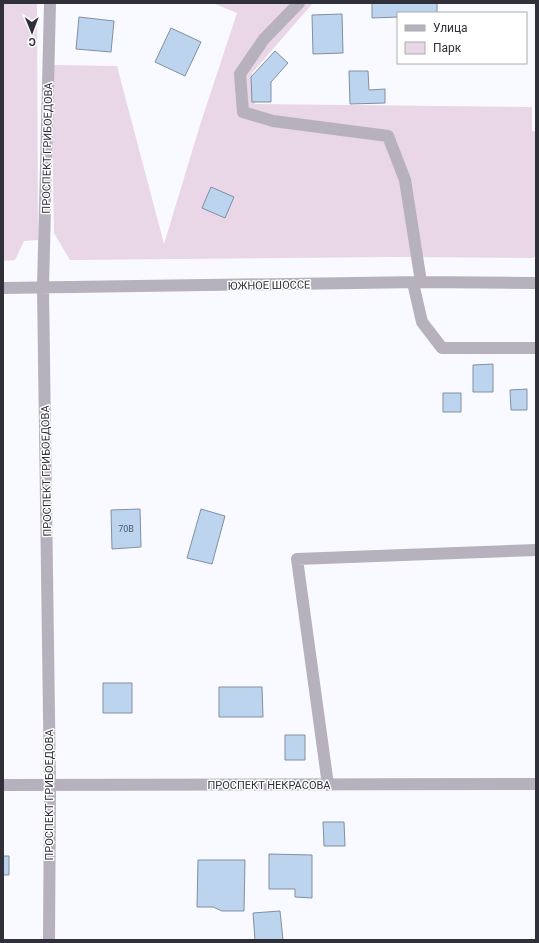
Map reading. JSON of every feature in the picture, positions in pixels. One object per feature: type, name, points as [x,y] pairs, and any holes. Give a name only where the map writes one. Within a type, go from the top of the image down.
[{"type":"street","name":"ПРОСПЕКТ ГРИБОЕДОВА","points":[[49,940],[50,786],[44,288],[50,3]]},
{"type":"street","points":[[50,28],[56,3]]},
{"type":"street","points":[[299,3],[264,39],[240,74],[243,112],[273,121],[388,136],[405,180],[422,322],[442,348],[536,348]]},
{"type":"street","name":"ЮЖНОЕ ШОССЕ","points":[[3,288],[536,283]]},
{"type":"street","points":[[328,784],[298,559],[536,550]]},
{"type":"street","name":"ПРОСПЕКТ НЕКРАСОВА","points":[[3,786],[536,784]]},
{"type":"green space","points":[[3,3],[37,3],[38,240],[24,241],[15,260],[3,261]]},
{"type":"green space","points":[[213,3],[313,3],[252,73],[255,104],[532,107],[532,131],[536,131],[536,257],[70,260],[54,233],[51,65],[117,66],[164,244],[201,122],[237,13]]},
{"type":"building","points":[[372,3],[437,3],[437,12],[397,12],[397,17],[372,18]]},
{"type":"building","points":[[342,14],[343,53],[313,54],[312,15]]},
{"type":"building","points":[[79,17],[114,21],[111,52],[76,49]]},
{"type":"building","points":[[171,28],[201,42],[185,76],[155,62]]},
{"type":"building","points":[[275,51],[288,63],[271,82],[271,102],[252,102],[251,77]]},
{"type":"building","points":[[349,71],[368,71],[369,90],[385,89],[385,103],[350,104]]},
{"type":"building","points":[[211,187],[234,197],[225,218],[202,208]]},
{"type":"building","points":[[493,364],[493,392],[473,392],[473,365]]},
{"type":"building","points":[[527,389],[527,410],[511,410],[510,390]]},
{"type":"building","points":[[443,393],[461,393],[461,412],[443,412]]},
{"type":"building","points":[[140,509],[141,547],[112,549],[111,510]]},
{"type":"building","points":[[201,509],[225,516],[212,564],[187,558]]},
{"type":"building","points":[[103,683],[132,683],[132,713],[103,713]]},
{"type":"building","points":[[219,687],[262,687],[263,717],[219,717]]},
{"type":"building","points":[[285,735],[305,735],[305,760],[285,760]]},
{"type":"building","points":[[323,822],[344,822],[345,846],[324,846]]},
{"type":"building","points":[[269,854],[312,855],[312,898],[295,897],[295,889],[269,889]]},
{"type":"building","points":[[3,856],[9,856],[9,875],[3,875]]},
{"type":"building","points":[[198,860],[245,860],[244,911],[222,911],[213,907],[197,907]]},
{"type":"building","points":[[280,911],[283,940],[255,940],[253,913]]}]
